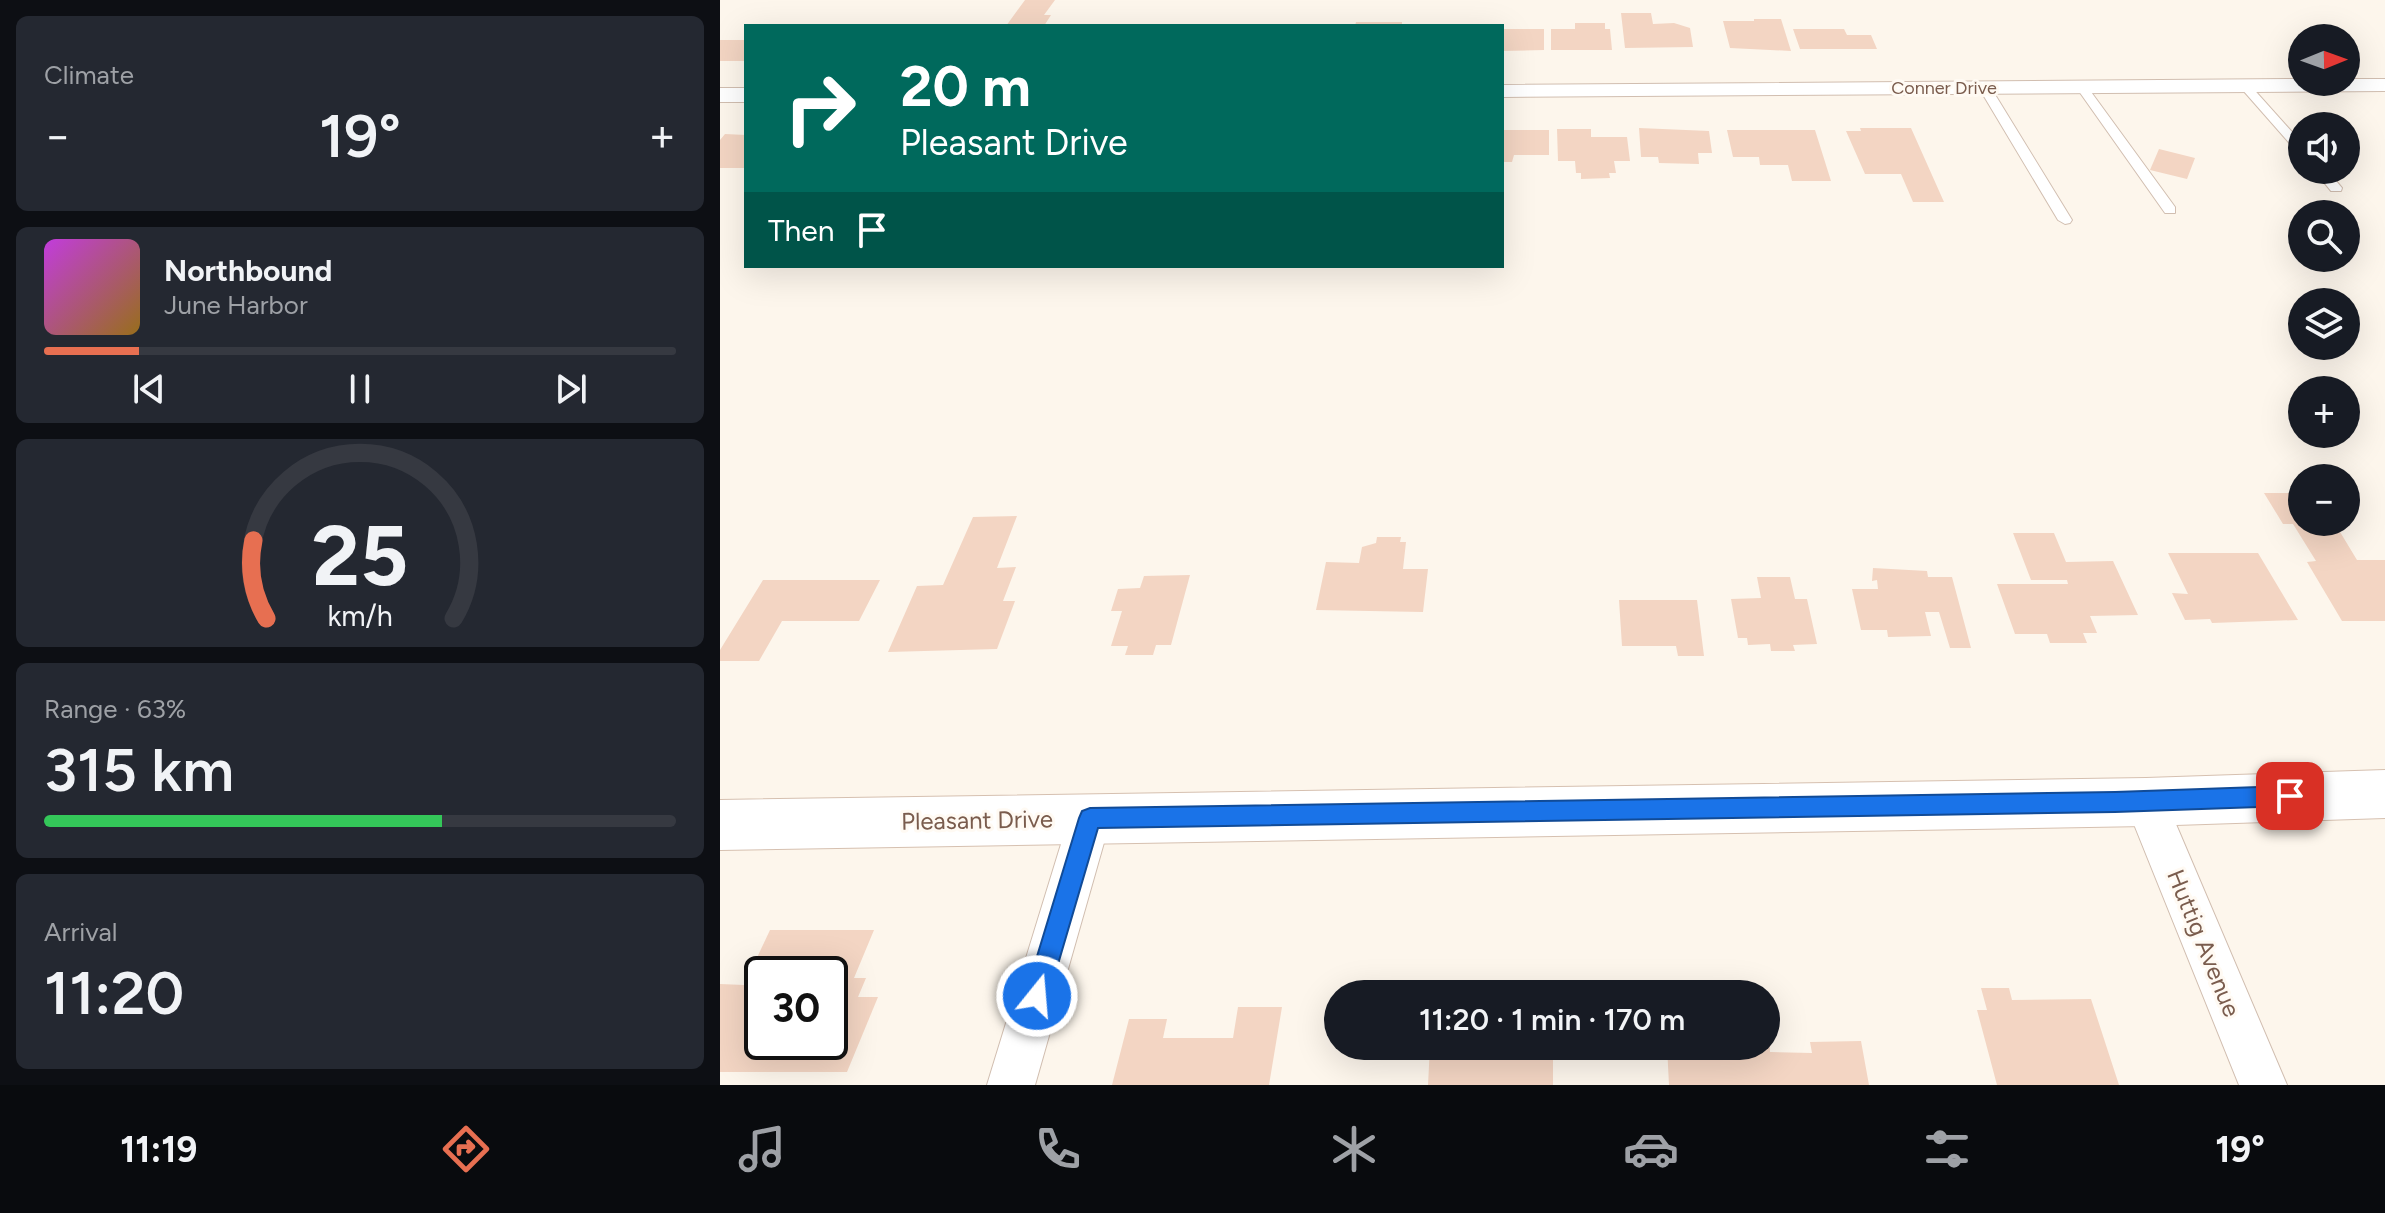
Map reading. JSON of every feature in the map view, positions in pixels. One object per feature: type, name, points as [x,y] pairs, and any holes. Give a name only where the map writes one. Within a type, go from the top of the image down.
[{"type":"street","name":"Conner Drive","points":[[1504,91],[2385,85]]},
{"type":"street","points":[[720,95],[744,95]]},
{"type":"street","name":"Pleasant Drive","points":[[720,825],[2146,802],[2385,794]]},
{"type":"street","name":"Huttig Avenue","points":[[2146,802],[2263,1085]]},
{"type":"street","points":[[1011,1085],[1090,818]]},
{"type":"lane","points":[[2245,86],[2288,134]]},
{"type":"lane","points":[[2082,87],[2170,210]]},
{"type":"lane","points":[[1985,88],[2065,220]]},
{"type":"lane","points":[[2332,184],[2336,188]]},
{"type":"building","points":[[1025,0],[1055,0],[1044,15],[1051,15],[1045,24],[1007,24]]},
{"type":"building","points":[[1621,13],[1651,13],[1653,24],[1674,23],[1690,28],[1693,47],[1625,48]]},
{"type":"building","points":[[1781,19],[1791,51],[1730,48],[1723,21]]},
{"type":"building","points":[[1356,22],[1402,22],[1402,24]]},
{"type":"building","points":[[1575,23],[1605,23],[1605,29],[1610,29],[1612,50],[1551,50],[1551,29],[1575,29]]},
{"type":"building","points":[[1504,29],[1544,29],[1544,50],[1504,51]]},
{"type":"building","points":[[1793,29],[1844,29],[1847,35],[1871,35],[1877,49],[1800,49]]},
{"type":"building","points":[[720,40],[744,40],[744,61],[720,61]]},
{"type":"building","points":[[1639,128],[1709,131],[1712,153],[1698,153],[1699,164],[1659,163],[1658,157],[1641,157]]},
{"type":"building","points":[[1860,128],[1911,128],[1944,202],[1913,202],[1901,174],[1865,174],[1846,131],[1861,131]]},
{"type":"building","points":[[1557,129],[1591,129],[1591,137],[1627,137],[1630,161],[1614,161],[1616,173],[1609,173],[1610,178],[1581,179],[1581,173],[1576,173],[1575,161],[1558,161]]},
{"type":"building","points":[[1504,130],[1549,130],[1549,155],[1514,155],[1512,162],[1504,162]]},
{"type":"building","points":[[1727,130],[1815,130],[1831,181],[1792,181],[1788,165],[1760,165],[1759,157],[1733,157]]},
{"type":"building","points":[[725,134],[744,135],[744,168],[720,168],[720,140]]},
{"type":"building","points":[[2159,149],[2195,158],[2187,179],[2150,170]]},
{"type":"building","points":[[2264,493],[2288,493],[2288,524],[2283,524]]},
{"type":"building","points":[[1017,516],[997,568],[1016,567],[1003,601],[1015,601],[997,649],[888,652],[917,586],[943,585],[973,517]]},
{"type":"building","points":[[2013,533],[2054,533],[2066,562],[2113,561],[2138,615],[2090,616],[2097,633],[2083,633],[2087,643],[2050,643],[2047,634],[2015,634],[1997,584],[2068,584],[2067,580],[2031,580]]},
{"type":"building","points":[[2300,536],[2342,536],[2357,560],[2385,560],[2385,621],[2342,621],[2307,562],[2316,561]]},
{"type":"building","points":[[1377,537],[1401,537],[1400,542],[1406,542],[1403,569],[1428,569],[1423,612],[1316,610],[1326,562],[1359,563],[1362,547],[1376,543]]},
{"type":"building","points":[[2168,553],[2258,553],[2298,620],[2212,623],[2210,619],[2185,620],[2172,593],[2188,594]]},
{"type":"building","points":[[1873,568],[1927,571],[1928,577],[1952,577],[1971,648],[1950,648],[1939,612],[1925,612],[1931,636],[1888,637],[1887,630],[1861,630],[1852,589],[1878,589],[1877,580],[1872,581]]},
{"type":"building","points":[[1190,575],[1171,645],[1156,645],[1153,655],[1125,655],[1128,646],[1111,646],[1122,611],[1111,611],[1118,589],[1140,588],[1144,576]]},
{"type":"building","points":[[1757,577],[1790,577],[1795,599],[1807,599],[1817,644],[1793,645],[1795,651],[1771,651],[1770,644],[1748,645],[1747,638],[1738,638],[1731,599],[1761,598]]},
{"type":"building","points":[[763,580],[880,580],[859,621],[782,621],[759,661],[720,661],[720,650]]},
{"type":"building","points":[[1619,600],[1697,600],[1704,656],[1678,656],[1676,646],[1622,646]]},
{"type":"building","points":[[770,930],[874,930],[854,978],[866,978],[858,997],[878,997],[847,1072],[720,1072],[720,984],[744,985],[744,1060],[848,1060],[848,956],[758,956]]},
{"type":"building","points":[[1981,988],[2009,988],[2012,1000],[2091,999],[2119,1085],[1997,1085],[1977,1010],[1987,1010]]},
{"type":"building","points":[[1238,1007],[1282,1007],[1269,1085],[1112,1085],[1129,1019],[1167,1019],[1163,1038],[1233,1038]]},
{"type":"building","points":[[1861,1041],[1869,1085],[1669,1085],[1668,1060],[1780,1060],[1780,1052],[1812,1053],[1810,1042]]},
{"type":"building","points":[[1429,1060],[1553,1060],[1553,1085],[1428,1085]]},
{"type":"route","points":[[1037,996],[1090,818],[2115,802],[2290,796]]}]
